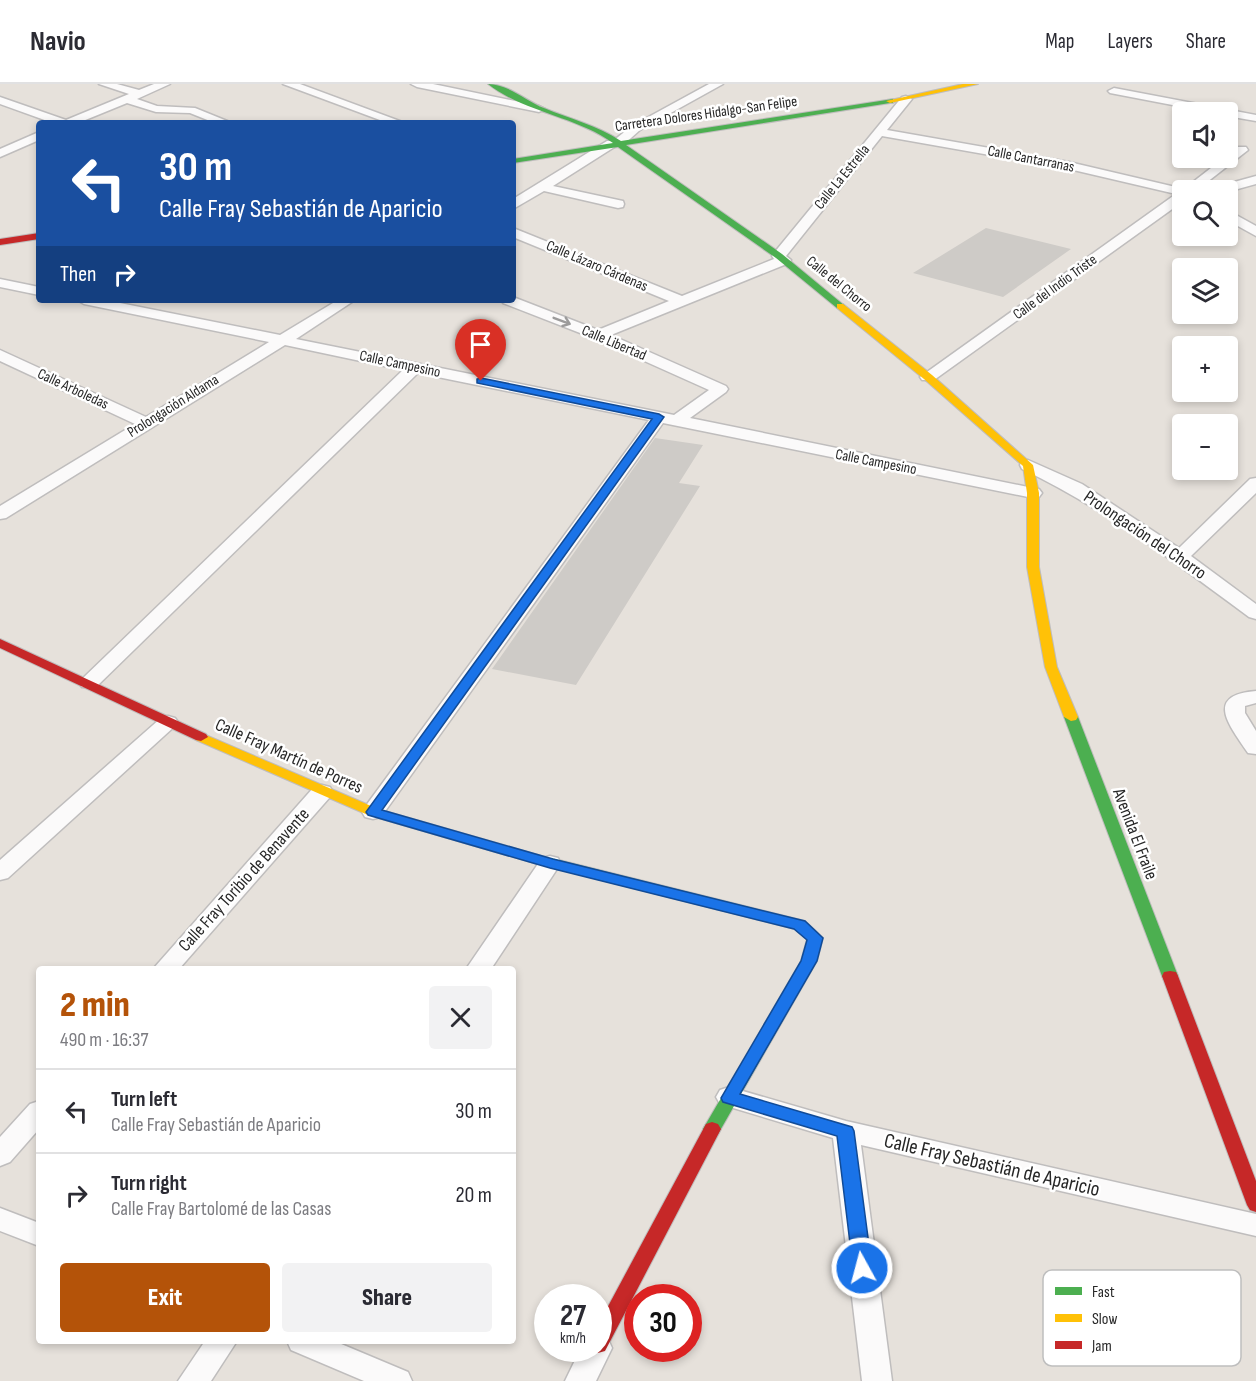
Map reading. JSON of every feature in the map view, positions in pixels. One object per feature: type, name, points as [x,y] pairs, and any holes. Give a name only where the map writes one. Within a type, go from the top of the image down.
[{"type":"street","points":[[105,84],[140,94]]},
{"type":"street","points":[[74,120],[164,84]]},
{"type":"street","points":[[289,84],[391,120]]},
{"type":"street","points":[[417,84],[539,109]]},
{"type":"street","points":[[492,84],[539,109]]},
{"type":"street","points":[[516,203],[636,128],[717,84]]},
{"type":"street","name":"Carretera Dolores Hidalgo-San Felipe","points":[[516,160],[614,143],[815,115],[974,84]]},
{"type":"street","points":[[1113,90],[1256,118]]},
{"type":"street","points":[[126,99],[156,109],[191,110],[218,120]]},
{"type":"street","name":"Calle La Estrella","points":[[598,335],[781,258],[906,99]]},
{"type":"street","points":[[0,100],[57,120]]},
{"type":"street","name":"Calle del Chorro","points":[[539,109],[601,131],[614,143],[781,258],[928,378],[1028,465]]},
{"type":"street","name":"Calle Cantarranas","points":[[879,132],[987,150],[1172,190]]},
{"type":"street","points":[[0,153],[36,137]]},
{"type":"street","points":[[1203,180],[1242,150]]},
{"type":"street","points":[[1238,185],[1256,180]]},
{"type":"street","points":[[541,187],[618,204]]},
{"type":"street","name":"Calle del Indio Triste","points":[[928,378],[1172,203]]},
{"type":"street","points":[[1238,221],[1256,232]]},
{"type":"street","name":"Calle Lázaro Cárdenas","points":[[516,233],[681,301]]},
{"type":"street","points":[[0,242],[36,236]]},
{"type":"street","points":[[0,283],[36,290]]},
{"type":"street","name":"Calle Campesino","points":[[99,303],[1033,492]]},
{"type":"street","name":"Prolongación Aldama","points":[[0,514],[343,303]]},
{"type":"street","name":"Calle Libertad","points":[[516,303],[598,335],[720,390],[667,419]]},
{"type":"street","name":"Calle Arboledas","points":[[0,355],[146,423]]},
{"type":"street","points":[[89,683],[414,368]]},
{"type":"street","points":[[373,812],[667,419]]},
{"type":"street","name":"Avenida El Fraile","points":[[1028,465],[1033,492],[1033,567],[1051,667],[1119,839],[1256,1205]]},
{"type":"street","name":"Prolongación del Chorro","points":[[1028,465],[1076,488],[1180,556],[1256,613]]},
{"type":"street","points":[[1180,556],[1256,483]]},
{"type":"street","name":"Calle Fray Martín de Porres","points":[[2,646],[89,683],[168,722],[322,792],[373,812],[550,863],[800,925],[815,938],[809,961],[729,1098]]},
{"type":"street","points":[[1256,697],[1244,698],[1235,703],[1235,713],[1256,748]]},
{"type":"street","points":[[0,873],[168,722]]},
{"type":"street","name":"Calle Fray Toribio de Benavente","points":[[168,966],[322,792]]},
{"type":"street","points":[[480,966],[550,863]]},
{"type":"street","points":[[612,1320],[729,1098]]},
{"type":"street","name":"Calle Fray Sebastián de Aparicio","points":[[729,1098],[846,1131],[1256,1225]]},
{"type":"street","points":[[0,1155],[36,1114]]},
{"type":"street","points":[[846,1131],[877,1381]]},
{"type":"street","points":[[0,1219],[36,1234]]},
{"type":"street","points":[[193,1381],[220,1344]]},
{"type":"street","points":[[309,1344],[397,1381]]},
{"type":"street","points":[[584,1380],[592,1362]]},
{"type":"building","points":[[986,228],[1071,249],[1003,297],[913,273]]},
{"type":"building","points":[[655,438],[703,445],[679,483],[700,486],[576,685],[492,669]]},
{"type":"traffic: fast","points":[[492,84],[539,109],[601,131],[779,256],[840,306]]},
{"type":"traffic: fast","points":[[516,161],[890,101]]},
{"type":"traffic: fast","points":[[1071,717],[1170,976]]},
{"type":"traffic: fast","points":[[551,863],[800,925],[815,938],[809,961],[712,1129]]},
{"type":"traffic: slow","points":[[890,101],[974,84]]},
{"type":"traffic: slow","points":[[840,306],[928,377],[1028,465],[1033,493],[1033,567],[1051,667],[1071,717]]},
{"type":"traffic: slow","points":[[201,737],[373,812],[551,863]]},
{"type":"traffic: jam","points":[[0,242],[36,236]]},
{"type":"traffic: jam","points":[[0,643],[201,737]]},
{"type":"traffic: jam","points":[[1170,976],[1256,1205]]},
{"type":"traffic: jam","points":[[612,1318],[712,1129]]},
{"type":"route","points":[[481,381],[659,417],[373,812],[550,863],[800,925],[815,938],[809,961],[729,1098],[846,1131],[862,1268]]}]
